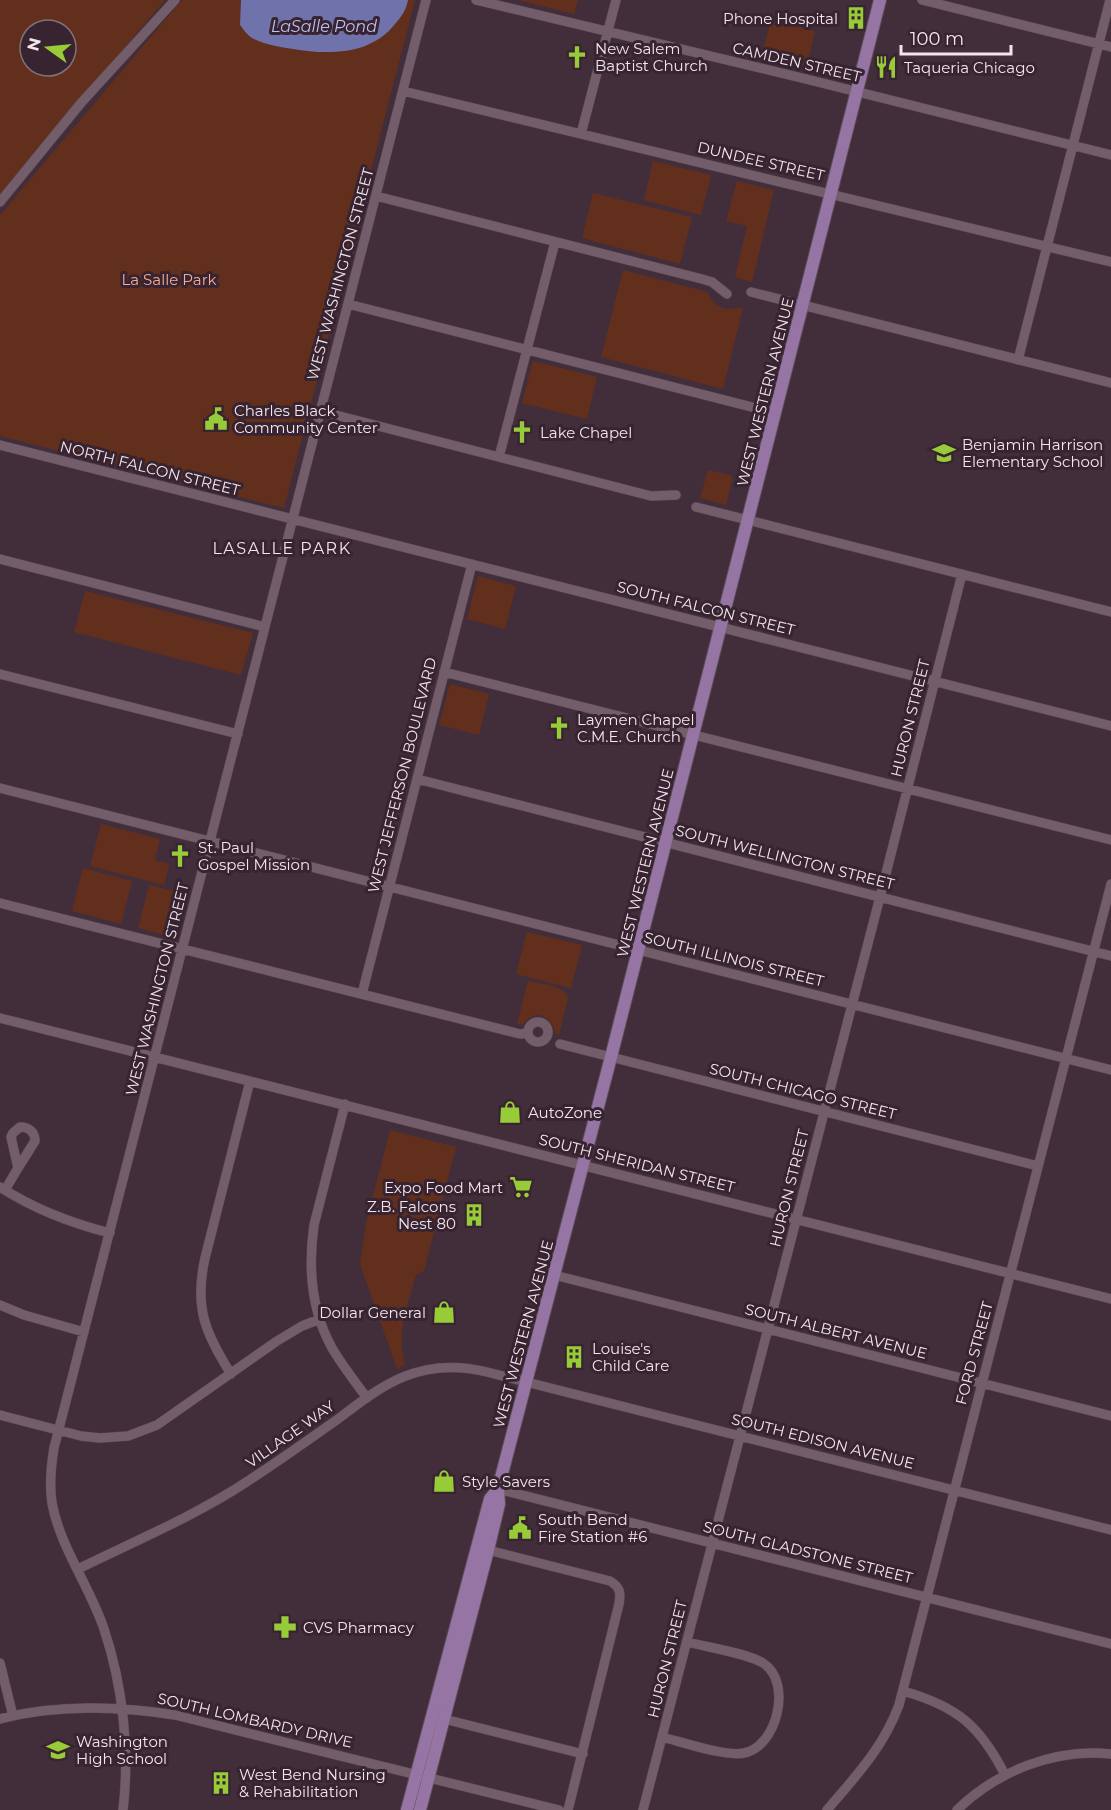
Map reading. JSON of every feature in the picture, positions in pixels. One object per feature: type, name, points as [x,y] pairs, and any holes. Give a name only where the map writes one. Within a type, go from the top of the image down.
[{"type":"main road","name":"WEST WESTERN AVENUE","points":[[407,1810],[444,1719],[499,1504],[498,1489],[611,1057],[880,0]]},
{"type":"main road","name":"WEST WESTERN AVENUE","points":[[420,1810],[423,1775],[490,1499],[498,1489]]},
{"type":"street","points":[[0,202],[81,103],[175,0]]},
{"type":"street","name":"WEST WASHINGTON STREET","points":[[123,1810],[124,1746],[115,1666],[105,1632],[61,1533],[52,1502],[51,1467],[58,1430],[426,0]]},
{"type":"street","name":"CAMDEN STREET","points":[[476,0],[857,91],[1111,155]]},
{"type":"street","points":[[581,134],[616,0]]},
{"type":"street","points":[[922,0],[1111,47]]},
{"type":"street","points":[[1018,360],[1110,0]]},
{"type":"street","name":"DUNDEE STREET","points":[[403,91],[1111,262]]},
{"type":"street","points":[[376,196],[702,279],[712,282],[727,294]]},
{"type":"street","points":[[499,457],[555,242]]},
{"type":"street","points":[[752,292],[1111,383]]},
{"type":"street","points":[[348,304],[775,413]]},
{"type":"street","points":[[320,411],[651,496],[676,495]]},
{"type":"street","name":"NORTH FALCON STREET","points":[[0,445],[293,519]]},
{"type":"street","points":[[696,507],[1111,612]]},
{"type":"street","name":"SOUTH FALCON STREET","points":[[293,519],[1111,726]]},
{"type":"street","points":[[0,559],[265,627]]},
{"type":"street","name":"WEST JEFFERSON BOULEVARD","points":[[362,994],[472,564]]},
{"type":"street","name":"HURON STREET","points":[[643,1810],[962,574]]},
{"type":"street","points":[[444,672],[1111,840]]},
{"type":"street","points":[[0,674],[238,734]]},
{"type":"street","name":"SOUTH WELLINGTON STREET","points":[[417,779],[1111,956]]},
{"type":"street","name":"SOUTH ILLINOIS STREET","points":[[0,788],[1111,1070]]},
{"type":"street","name":"FORD STREET","points":[[827,1810],[879,1747],[893,1722],[903,1691],[1111,884]]},
{"type":"street","points":[[0,903],[520,1034],[528,1033]]},
{"type":"street","name":"SOUTH SHERIDAN STREET","points":[[0,1018],[1111,1299]]},
{"type":"street","name":"SOUTH CHICAGO STREET","points":[[560,1044],[1038,1166]]},
{"type":"street","points":[[231,1374],[211,1342],[206,1329],[201,1307],[200,1285],[250,1081]]},
{"type":"street","points":[[345,1104],[319,1204],[311,1245],[312,1286],[320,1319],[332,1348],[367,1398]]},
{"type":"street","points":[[18,1168],[2,1188],[57,1218],[110,1233]]},
{"type":"street","name":"SOUTH ALBERT AVENUE","points":[[554,1275],[1111,1416]]},
{"type":"street","points":[[0,1305],[24,1315],[84,1332]]},
{"type":"street","points":[[0,1415],[81,1436],[100,1438],[128,1436],[143,1431],[172,1415],[291,1332],[320,1319]]},
{"type":"street","name":"VILLAGE WAY","points":[[78,1569],[187,1516],[226,1494],[289,1454],[367,1398],[401,1378],[416,1372],[444,1367],[476,1369],[527,1382]]},
{"type":"street","name":"SOUTH EDISON AVENUE","points":[[527,1382],[1111,1530]]},
{"type":"street","name":"SOUTH GLADSTONE STREET","points":[[498,1489],[1111,1644]]},
{"type":"street","points":[[488,1550],[610,1581],[618,1586],[620,1592],[619,1604],[568,1810]]},
{"type":"street","points":[[662,1737],[730,1754],[745,1753],[758,1747],[772,1728],[779,1688],[777,1680],[763,1663],[753,1658],[687,1642]]},
{"type":"street","points":[[0,1663],[13,1716]]},
{"type":"street","points":[[903,1691],[938,1703],[976,1729],[994,1753],[1005,1775]]},
{"type":"street","name":"SOUTH LOMBARDY DRIVE","points":[[0,1719],[58,1709],[121,1708],[156,1712],[201,1720],[559,1810]]},
{"type":"street","points":[[444,1719],[583,1754]]},
{"type":"street","points":[[957,1810],[978,1792],[1005,1775],[1050,1758],[1079,1754],[1111,1755]]},
{"type":"green space","points":[[0,0],[165,0],[0,195]]},
{"type":"green space","name":"La Salle Park","points":[[182,0],[415,0],[284,508],[0,436],[0,215]]},
{"type":"green space","points":[[518,0],[578,0],[574,14]]},
{"type":"green space","points":[[771,20],[815,31],[806,70],[761,59]]},
{"type":"green space","points":[[653,161],[711,175],[701,215],[644,200]]},
{"type":"green space","points":[[737,181],[774,190],[752,282],[735,277],[747,226],[726,221]]},
{"type":"green space","points":[[593,193],[692,217],[680,264],[582,238]]},
{"type":"green space","points":[[623,270],[708,292],[715,304],[724,309],[743,308],[723,389],[601,357]]},
{"type":"green space","points":[[533,361],[597,377],[587,419],[522,403]]},
{"type":"green space","points":[[708,470],[733,476],[726,505],[700,498]]},
{"type":"green space","points":[[478,576],[516,586],[505,629],[467,619]]},
{"type":"green space","points":[[85,591],[253,633],[241,675],[74,632]]},
{"type":"green space","points":[[450,684],[489,694],[479,735],[439,725]]},
{"type":"green space","points":[[101,824],[160,839],[155,860],[169,864],[164,885],[90,866]]},
{"type":"green space","points":[[83,868],[132,881],[121,924],[72,911]]},
{"type":"green space","points":[[149,885],[186,894],[175,938],[138,928]]},
{"type":"green space","points":[[527,932],[582,945],[571,988],[516,974]]},
{"type":"green space","points":[[528,981],[557,988],[566,994],[568,998],[559,1035],[555,1034],[550,1021],[543,1016],[534,1016],[522,1025],[517,1024]]},
{"type":"green space","points":[[390,1130],[456,1147],[424,1271],[416,1275],[406,1309],[402,1330],[405,1365],[397,1369],[360,1264],[366,1223]]},
{"type":"water","name":"LaSalle Pond","points":[[241,0],[408,0],[405,10],[397,21],[374,42],[348,50],[321,52],[277,46],[252,38],[240,25]]},
{"type":"place","name":"Phone Hospital","points":[[856,18]]},
{"type":"place","name":"New Salem Baptist Church","points":[[577,57]]},
{"type":"place","name":"Taqueria Chicago","points":[[886,67]]},
{"type":"place","name":"Charles Black Community Center","points":[[216,419]]},
{"type":"place","name":"Lake Chapel","points":[[522,432]]},
{"type":"place","name":"Benjamin Harrison Elementary School","points":[[944,453]]},
{"type":"place","name":"Laymen Chapel C.M.E. Church","points":[[559,728]]},
{"type":"place","name":"St. Paul Gospel Mission","points":[[180,856]]},
{"type":"place","name":"AutoZone","points":[[510,1112]]},
{"type":"place","name":"Expo Food Mart","points":[[521,1187]]},
{"type":"place","name":"Z.B. Falcons Nest 80","points":[[474,1215]]},
{"type":"place","name":"Dollar General","points":[[444,1312]]},
{"type":"place","name":"Louise's Child Care","points":[[574,1357]]},
{"type":"place","name":"Style Savers","points":[[444,1481]]},
{"type":"place","name":"South Bend Fire Station #6","points":[[520,1528]]},
{"type":"place","name":"CVS Pharmacy","points":[[285,1627]]},
{"type":"place","name":"Washington High School","points":[[58,1750]]},
{"type":"place","name":"West Bend Nursing & Rehabilitation","points":[[221,1783]]},
{"type":"district","name":"LASALLE PARK","points":[[282,548]]}]
